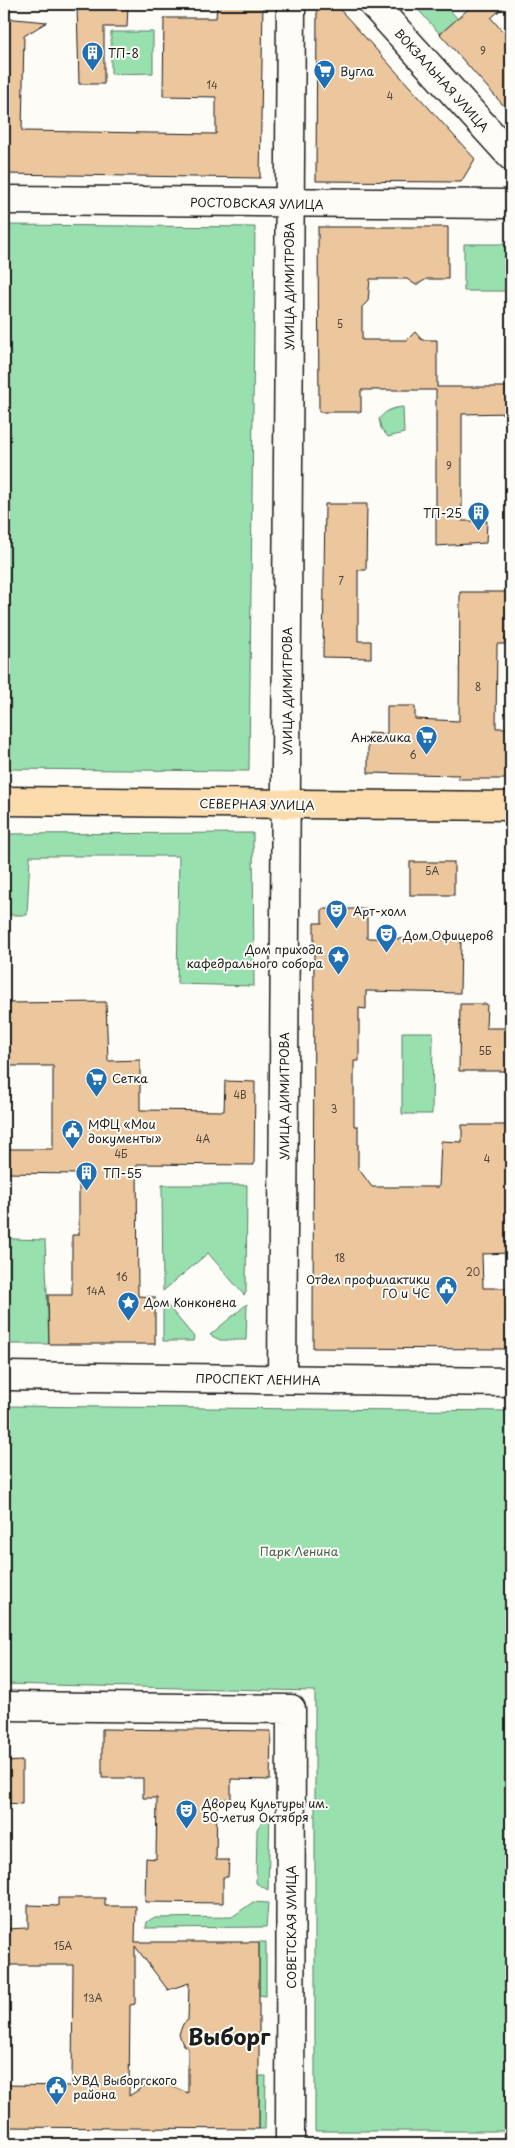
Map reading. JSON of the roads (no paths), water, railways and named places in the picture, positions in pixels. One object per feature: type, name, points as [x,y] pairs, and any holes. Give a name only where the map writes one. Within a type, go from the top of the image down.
[{"type":"main road","name":"СЕВЕРНАЯ УЛИЦА","points":[[4,801],[511,806]]},
{"type":"street","name":"УЛИЦА ДИМИТРОВА","points":[[282,1379],[291,4]]},
{"type":"street","name":"ВОКЗАЛЬНАЯ УЛИЦА","points":[[373,4],[511,156]]},
{"type":"street","name":"РОСТОВСКАЯ УЛИЦА","points":[[4,200],[290,203],[507,200]]},
{"type":"street","name":"ПРОСПЕКТ ЛЕНИНА","points":[[4,1376],[511,1382]]},
{"type":"street","name":"СОВЕТСКАЯ УЛИЦА","points":[[4,1706],[292,1709],[290,2144]]},
{"type":"place","name":"ТП-8","points":[[92,72]]},
{"type":"place","name":"Вугла","points":[[324,90]]},
{"type":"place","name":"ТП-25","points":[[478,532]]},
{"type":"place","name":"Анжелика","points":[[427,756]]},
{"type":"place","name":"Арт-холл","points":[[337,930]]},
{"type":"place","name":"Дом Офицеров","points":[[387,954]]},
{"type":"place","name":"Дом прихода кафедрального собора","points":[[339,975]]},
{"type":"place","name":"Сетка","points":[[96,1097]]},
{"type":"place","name":"МФЦ «Мои документы»","points":[[72,1150]]},
{"type":"place","name":"ТП-55","points":[[87,1192]]},
{"type":"place","name":"Отдел профилактики ГО и ЧС","points":[[446,1305]]},
{"type":"place","name":"Дом Конконена","points":[[128,1321]]},
{"type":"place","name":"Дворец Культуры им. 50-летия Октября","points":[[186,1829]]},
{"type":"place","name":"УВД Выборгского района","points":[[57,2106]]},
{"type":"district","name":"Выборг","points":[[229,2035]]},
{"type":"park label","name":"Парк Ленина","points":[[299,1551]]}]
